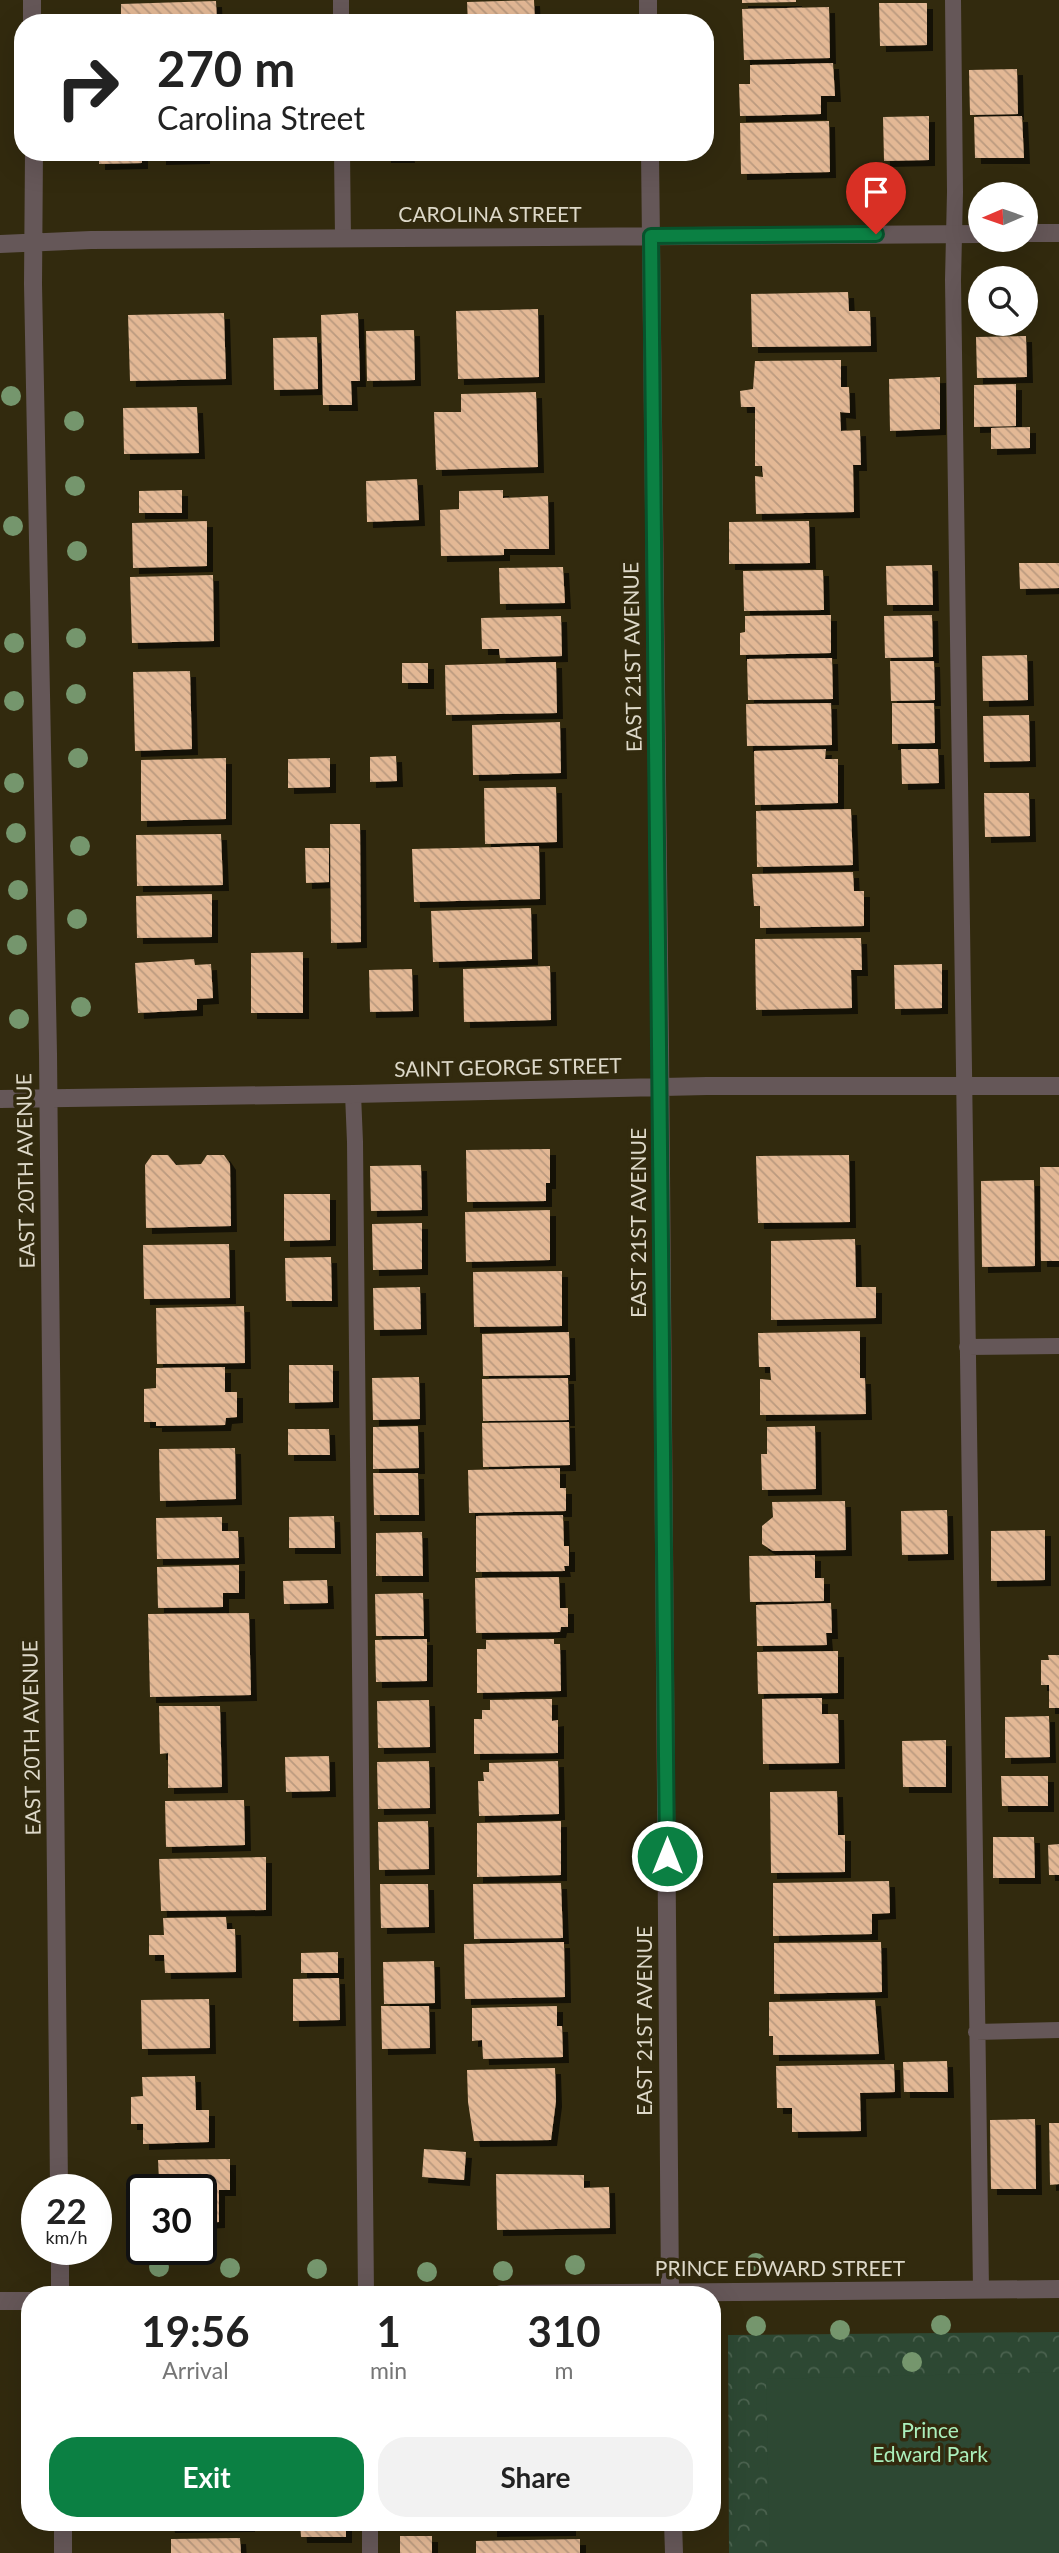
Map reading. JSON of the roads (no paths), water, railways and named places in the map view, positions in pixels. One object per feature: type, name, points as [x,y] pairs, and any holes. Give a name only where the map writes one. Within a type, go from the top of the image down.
[{"type":"street","name":"EAST 20TH AVENUE","points":[[34,161],[48,1098],[59,2174]]},
{"type":"street","name":"EAST 21ST AVENUE","points":[[650,161],[661,1087],[670,2286]]},
{"type":"street","points":[[1038,233],[1059,233]]},
{"type":"street","name":"CAROLINA STREET","points":[[0,244],[342,238],[968,234]]},
{"type":"street","name":"SAINT GEORGE STREET","points":[[0,1099],[661,1087],[1059,1086]]},
{"type":"street","points":[[60,2265],[60,2286]]},
{"type":"street","name":"PRINCE EDWARD STREET","points":[[721,2293],[1059,2289]]},
{"type":"street","points":[[0,2301],[21,2301]]},
{"type":"street","points":[[63,2531],[63,2553]]},
{"type":"street","points":[[673,2531],[674,2553]]},
{"type":"lane","points":[[953,0],[967,1347],[981,2290]]},
{"type":"lane","points":[[342,161],[342,238]]},
{"type":"lane","points":[[353,1094],[366,2286]]},
{"type":"lane","points":[[967,1347],[1059,1346]]},
{"type":"lane","points":[[976,2032],[1059,2031]]},
{"type":"lane","points":[[370,2531],[370,2553]]},
{"type":"park label","name":"Prince Edward Park","points":[[930,2443]]}]
